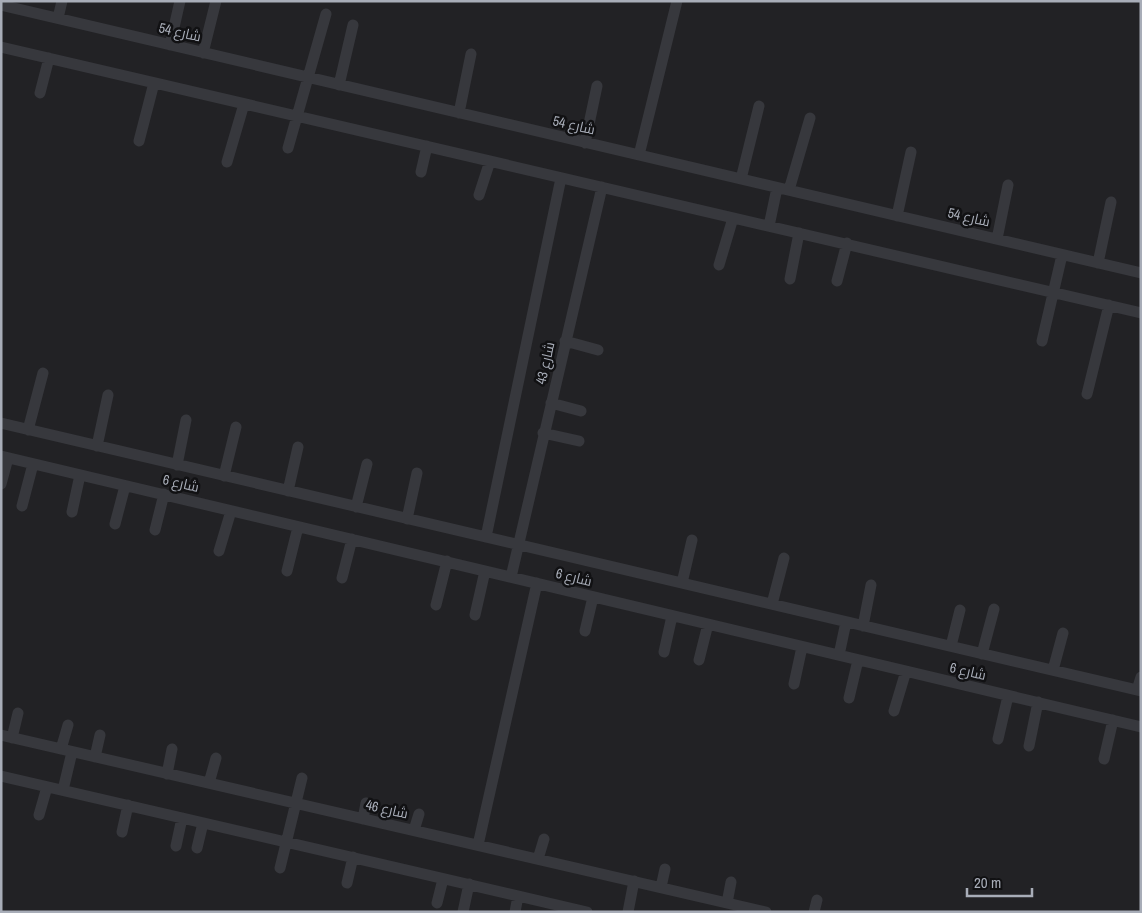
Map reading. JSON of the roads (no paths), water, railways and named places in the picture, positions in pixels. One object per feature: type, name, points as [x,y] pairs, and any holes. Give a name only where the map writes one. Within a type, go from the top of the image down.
[{"type":"lane","points":[[58,18],[62,1]]},
{"type":"lane","points":[[170,45],[180,1]]},
{"type":"lane","points":[[203,53],[216,1]]},
{"type":"lane","points":[[639,155],[677,1]]},
{"type":"lane","name":"شارع 54","points":[[3,7],[58,18],[1141,273]]},
{"type":"lane","points":[[288,148],[326,14]]},
{"type":"lane","points":[[339,85],[353,25]]},
{"type":"lane","points":[[1,47],[1141,313]]},
{"type":"lane","points":[[459,113],[471,54]]},
{"type":"lane","points":[[40,93],[49,58]]},
{"type":"lane","points":[[139,141],[154,83]]},
{"type":"lane","points":[[585,142],[597,86]]},
{"type":"lane","points":[[227,162],[244,104]]},
{"type":"lane","points":[[741,179],[759,106]]},
{"type":"lane","points":[[789,190],[810,118]]},
{"type":"lane","points":[[420,172],[427,146]]},
{"type":"lane","points":[[897,216],[911,152]]},
{"type":"lane","points":[[479,195],[490,161]]},
{"type":"lane","name":"شارع 43","points":[[486,537],[561,178]]},
{"type":"lane","points":[[998,240],[1008,185]]},
{"type":"lane","name":"شارع 43","points":[[511,577],[543,433],[602,187]]},
{"type":"lane","points":[[769,226],[777,188]]},
{"type":"lane","points":[[1098,263],[1111,202]]},
{"type":"lane","points":[[719,265],[733,218]]},
{"type":"lane","points":[[790,279],[799,233]]},
{"type":"lane","points":[[837,280],[847,244]]},
{"type":"lane","points":[[1042,341],[1062,255]]},
{"type":"lane","points":[[1086,394],[1109,305]]},
{"type":"lane","points":[[565,341],[598,350]]},
{"type":"lane","points":[[28,430],[43,372]]},
{"type":"lane","points":[[97,446],[108,395]]},
{"type":"lane","points":[[551,403],[581,411]]},
{"type":"lane","points":[[177,465],[186,420]]},
{"type":"lane","name":"شارع 6","points":[[1,423],[1139,690]]},
{"type":"lane","points":[[224,476],[236,427]]},
{"type":"lane","points":[[543,433],[579,441]]},
{"type":"lane","points":[[288,491],[298,447]]},
{"type":"lane","points":[[1,484],[4,457]]},
{"type":"lane","name":"شارع 6","points":[[4,457],[1141,727]]},
{"type":"lane","points":[[22,506],[33,464]]},
{"type":"lane","points":[[356,507],[367,464]]},
{"type":"lane","points":[[407,519],[417,472]]},
{"type":"lane","points":[[72,512],[80,475]]},
{"type":"lane","points":[[115,524],[125,486]]},
{"type":"lane","points":[[155,530],[164,494]]},
{"type":"lane","points":[[219,551],[231,511]]},
{"type":"lane","points":[[288,570],[298,527]]},
{"type":"lane","points":[[342,578],[352,539]]},
{"type":"lane","points":[[682,583],[692,540]]},
{"type":"lane","points":[[772,604],[784,558]]},
{"type":"lane","points":[[436,605],[446,562]]},
{"type":"lane","points":[[475,615],[485,571]]},
{"type":"lane","points":[[478,845],[536,583]]},
{"type":"lane","points":[[863,626],[871,585]]},
{"type":"lane","points":[[585,631],[593,597]]},
{"type":"lane","points":[[982,654],[994,609]]},
{"type":"lane","points":[[951,646],[960,610]]},
{"type":"lane","points":[[664,652],[672,616]]},
{"type":"lane","points":[[839,655],[846,622]]},
{"type":"lane","points":[[699,660],[708,624]]},
{"type":"lane","points":[[1053,670],[1063,633]]},
{"type":"lane","points":[[794,684],[802,647]]},
{"type":"lane","points":[[849,698],[858,660]]},
{"type":"lane","points":[[894,711],[906,671]]},
{"type":"lane","points":[[1139,690],[1141,677]]},
{"type":"lane","points":[[998,739],[1008,696]]},
{"type":"lane","points":[[1030,746],[1038,702]]},
{"type":"lane","points":[[7,736],[18,713]]},
{"type":"lane","points":[[1104,759],[1113,720]]},
{"type":"lane","points":[[63,790],[68,725]]},
{"type":"lane","points":[[95,757],[100,735]]},
{"type":"lane","name":"شارع 46","points":[[7,736],[766,912]]},
{"type":"lane","points":[[167,774],[172,749]]},
{"type":"lane","points":[[209,783],[216,758]]},
{"type":"lane","points":[[1,776],[587,912]]},
{"type":"lane","points":[[280,868],[302,778]]},
{"type":"lane","points":[[39,815],[48,787]]},
{"type":"lane","points":[[363,819],[366,803]]},
{"type":"lane","points":[[122,832],[128,805]]},
{"type":"lane","points":[[414,830],[418,814]]},
{"type":"lane","points":[[176,846],[182,818]]},
{"type":"lane","points":[[197,848],[203,823]]},
{"type":"lane","points":[[538,859],[544,839]]},
{"type":"lane","points":[[347,883],[352,857]]},
{"type":"lane","points":[[661,888],[665,869]]},
{"type":"lane","points":[[437,903],[443,878]]},
{"type":"lane","points":[[628,912],[634,881]]},
{"type":"lane","points":[[727,903],[731,882]]},
{"type":"lane","points":[[463,912],[469,884]]},
{"type":"lane","points":[[515,912],[518,896]]}]
